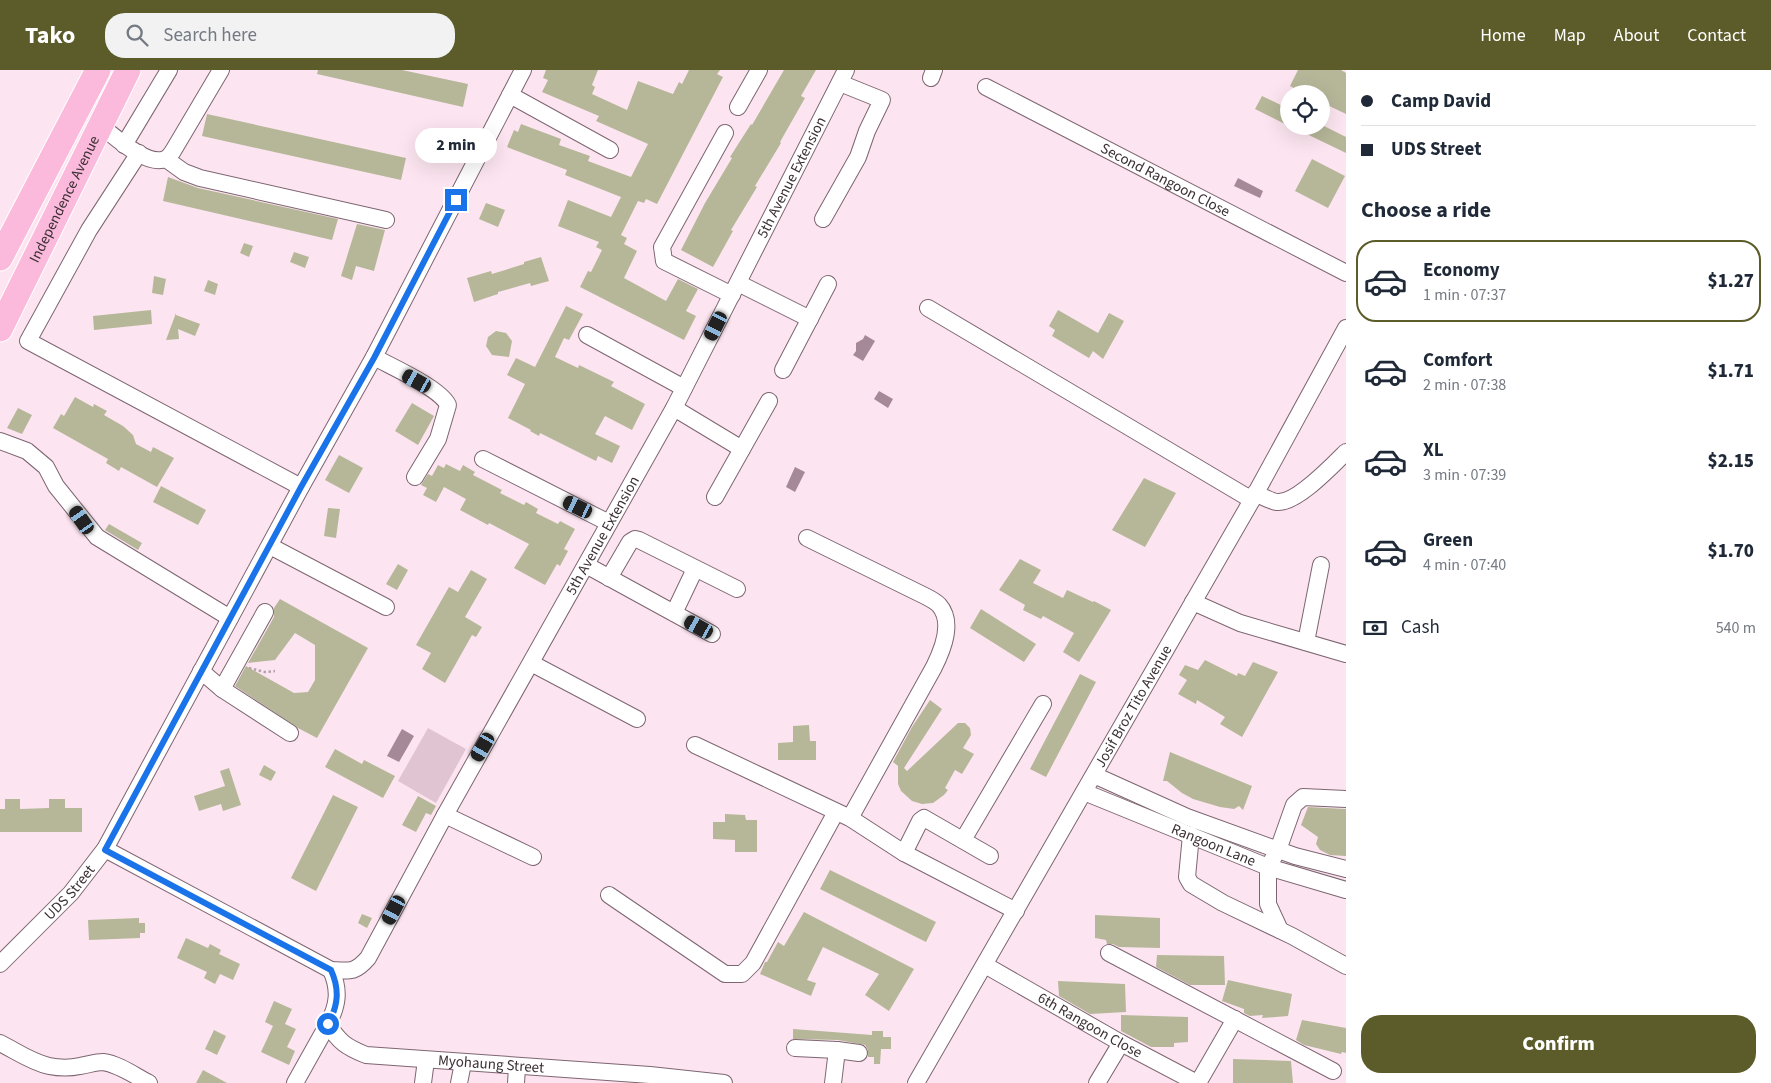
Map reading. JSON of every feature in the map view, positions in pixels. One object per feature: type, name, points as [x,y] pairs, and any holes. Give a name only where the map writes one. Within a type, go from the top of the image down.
[{"type":"highway","name":"Independence Avenue","points":[[1,253],[98,70]]},
{"type":"highway","name":"Independence Avenue","points":[[1,326],[128,70]]},
{"type":"street","points":[[124,146],[169,70]]},
{"type":"street","points":[[101,126],[124,146],[154,161],[166,159],[173,151],[221,70]]},
{"type":"street","name":"UDS Street","points":[[0,964],[71,893],[105,850],[301,487],[374,358],[523,70]]},
{"type":"street","points":[[738,107],[759,70]]},
{"type":"street","points":[[823,219],[858,157],[867,131],[882,100],[843,76]]},
{"type":"street","name":"5th Avenue Extension","points":[[337,1002],[359,968],[368,958],[445,814],[674,408],[843,76]]},
{"type":"street","name":"Second Rangoon Close","points":[[986,87],[1346,273]]},
{"type":"street","points":[[510,95],[610,150]]},
{"type":"street","points":[[725,133],[662,248],[664,262],[810,319]]},
{"type":"street","points":[[139,153],[89,230],[28,341],[301,487]]},
{"type":"street","points":[[166,159],[184,172],[200,178],[386,220]]},
{"type":"street","points":[[783,370],[828,284]]},
{"type":"street","points":[[928,308],[1254,496],[1278,502],[1293,498],[1309,487],[1346,452]]},
{"type":"street","name":"Josif Broz Tito Avenue","points":[[916,1083],[1254,496],[1346,328]]},
{"type":"street","points":[[587,335],[684,388]]},
{"type":"street","points":[[374,358],[432,388],[448,405],[438,439],[415,476]]},
{"type":"street","points":[[715,497],[769,402]]},
{"type":"street","points":[[674,408],[742,448]]},
{"type":"street","points":[[0,441],[27,451],[46,467],[56,486],[97,537],[230,618]]},
{"type":"street","points":[[483,459],[609,523]]},
{"type":"street","points":[[609,895],[725,974],[742,974],[753,963],[942,652],[946,621],[939,605],[925,596],[807,538]]},
{"type":"street","points":[[610,578],[630,542],[634,539],[640,540],[737,589]]},
{"type":"street","points":[[270,546],[386,607]]},
{"type":"street","points":[[1306,642],[1321,564]]},
{"type":"street","points":[[586,565],[712,634]]},
{"type":"street","points":[[674,613],[696,569]]},
{"type":"street","points":[[1193,602],[1240,623],[1346,654]]},
{"type":"street","points":[[222,689],[265,612]]},
{"type":"street","points":[[530,663],[637,719]]},
{"type":"street","points":[[201,671],[222,689],[290,733]]},
{"type":"street","points":[[963,840],[1043,704]]},
{"type":"street","points":[[696,745],[843,815],[904,853],[1016,911]]},
{"type":"street","name":"Rangoon Lane","points":[[1094,775],[1187,817],[1278,850],[1346,869]]},
{"type":"street","name":"Rangoon Lane","points":[[1084,792],[1268,867],[1346,890]]},
{"type":"street","points":[[1280,930],[1268,904],[1268,867],[1278,850],[1294,805],[1302,797],[1346,799]]},
{"type":"street","points":[[445,814],[533,857]]},
{"type":"street","points":[[904,853],[920,821],[924,818],[990,856]]},
{"type":"street","points":[[1190,835],[1187,877],[1191,884],[1231,908],[1280,930],[1346,966]]},
{"type":"street","points":[[105,850],[331,970],[345,971],[359,968]]},
{"type":"street","points":[[1109,953],[1333,1071]]},
{"type":"street","name":"6th Rangoon Close","points":[[985,965],[1121,1043],[1197,1083]]},
{"type":"street","points":[[295,1083],[334,1012],[337,1002],[335,980],[331,970]]},
{"type":"street","points":[[1197,1083],[1235,1019]]},
{"type":"street","name":"Myohaung Street","points":[[328,1024],[336,1038],[348,1048],[366,1055],[463,1063],[516,1075],[650,1075],[724,1083]]},
{"type":"street","points":[[0,1043],[32,1060],[48,1066],[79,1067],[103,1062],[116,1065],[149,1083]]},
{"type":"street","points":[[1097,1083],[1121,1043]]},
{"type":"street","points":[[795,1048],[859,1053]]},
{"type":"street","points":[[833,1083],[837,1050]]},
{"type":"street","points":[[423,1083],[426,1060]]},
{"type":"street","points":[[459,1083],[463,1063]]},
{"type":"path","points":[[236,665],[265,672],[275,671]]},
{"type":"shaded area","points":[[1238,178],[1263,191],[1260,198],[1234,186]]},
{"type":"shaded area","points":[[865,335],[875,341],[863,361],[853,355],[856,351],[856,343],[863,339]]},
{"type":"shaded area","points":[[879,391],[893,399],[888,408],[874,399]]},
{"type":"shaded area","points":[[795,467],[805,472],[795,492],[786,487]]},
{"type":"shaded area","points":[[428,728],[466,749],[436,803],[398,781]]},
{"type":"shaded area","points":[[402,729],[414,736],[399,762],[387,756]]},
{"type":"building","points":[[318,70],[402,70],[468,84],[463,107],[317,74]]},
{"type":"building","points":[[546,70],[598,70],[592,85],[595,87],[592,94],[627,110],[638,81],[673,94],[679,82],[682,84],[689,70],[720,70],[717,74],[723,77],[657,204],[646,199],[644,203],[638,201],[621,235],[627,238],[624,244],[637,251],[624,278],[666,301],[678,279],[698,289],[686,311],[696,316],[684,340],[580,287],[588,271],[591,272],[602,250],[596,247],[599,242],[558,226],[568,200],[611,217],[621,197],[565,175],[567,170],[507,147],[514,130],[518,132],[521,124],[561,139],[559,145],[590,156],[588,161],[631,177],[648,144],[596,121],[599,116],[542,92],[548,80],[543,78]]},
{"type":"building","points":[[784,70],[816,70],[801,96],[805,98],[755,186],[757,187],[731,230],[733,231],[713,267],[681,250],[705,203],[732,158],[730,157],[752,125]]},
{"type":"building","points":[[1298,70],[1341,70],[1346,73],[1346,114],[1330,106],[1330,85],[1290,85]]},
{"type":"building","points":[[1262,96],[1280,105],[1280,122],[1255,109]]},
{"type":"building","points":[[207,114],[406,158],[401,180],[202,136]]},
{"type":"building","points":[[1330,129],[1346,137],[1346,153],[1309,135],[1330,135]]},
{"type":"building","points":[[1312,159],[1345,176],[1328,208],[1295,191]]},
{"type":"building","points":[[168,177],[198,188],[338,219],[332,240],[163,201]]},
{"type":"building","points":[[486,203],[505,210],[498,227],[479,219]]},
{"type":"building","points":[[357,224],[385,230],[374,271],[356,266],[352,280],[341,276]]},
{"type":"building","points":[[244,243],[253,246],[249,257],[240,253]]},
{"type":"building","points":[[294,252],[309,257],[305,268],[290,262]]},
{"type":"building","points":[[541,257],[549,281],[531,286],[530,283],[498,292],[498,294],[474,302],[467,278],[491,271],[492,274]]},
{"type":"building","points":[[154,276],[166,279],[163,295],[152,293]]},
{"type":"building","points":[[208,280],[218,284],[215,295],[204,291]]},
{"type":"building","points":[[566,306],[583,314],[569,340],[564,338],[555,357],[578,368],[579,365],[614,382],[611,386],[645,404],[632,430],[605,416],[595,434],[620,446],[612,463],[598,456],[596,461],[540,433],[539,436],[508,418],[525,384],[507,375],[516,358],[535,367]]},
{"type":"building","points":[[151,310],[152,324],[94,330],[93,316]]},
{"type":"building","points":[[1058,310],[1098,333],[1109,313],[1124,321],[1103,359],[1093,351],[1089,358],[1052,336],[1055,330],[1049,326]]},
{"type":"building","points":[[176,313],[176,315],[200,324],[195,336],[178,329],[179,339],[166,340]]},
{"type":"building","points":[[496,331],[506,333],[512,341],[509,357],[492,355],[486,346],[488,337]]},
{"type":"building","points":[[75,397],[93,407],[94,404],[107,411],[104,415],[123,426],[133,435],[136,444],[151,452],[153,447],[174,458],[157,487],[121,467],[119,471],[106,463],[108,459],[53,428],[61,414],[64,416]]},
{"type":"building","points":[[412,403],[434,416],[418,445],[395,431]]},
{"type":"building","points":[[18,408],[32,415],[22,434],[7,428]]},
{"type":"building","points":[[339,455],[363,468],[349,493],[325,480]]},
{"type":"building","points":[[446,464],[460,471],[463,465],[475,472],[473,475],[502,490],[500,493],[524,505],[526,502],[538,509],[536,513],[558,524],[560,521],[575,529],[564,549],[568,551],[560,566],[557,564],[545,585],[514,568],[529,544],[460,510],[466,499],[444,487],[436,502],[423,495],[427,488],[421,485],[428,474],[432,476],[438,465],[444,468]]},
{"type":"building","points":[[1144,478],[1176,493],[1145,547],[1112,530]]},
{"type":"building","points":[[161,486],[206,510],[198,525],[153,502]]},
{"type":"building","points":[[328,508],[340,509],[336,538],[324,536]]},
{"type":"building","points":[[109,524],[142,543],[138,550],[105,530]]},
{"type":"building","points":[[1020,559],[1041,570],[1033,583],[1063,598],[1067,590],[1111,610],[1079,662],[1063,652],[1074,633],[1043,616],[1041,619],[1023,610],[1025,605],[999,590]]},
{"type":"building","points":[[398,564],[408,570],[397,590],[386,584]]},
{"type":"building","points":[[471,570],[487,579],[465,617],[482,627],[476,637],[472,635],[445,683],[422,669],[431,653],[416,645],[449,587],[458,592]]},
{"type":"building","points":[[280,599],[368,648],[317,738],[298,728],[235,686],[246,666],[294,693],[308,692],[315,680],[315,645],[295,633],[275,660],[248,663],[274,617],[274,608]]},
{"type":"building","points":[[981,609],[1036,644],[1024,662],[970,628]]},
{"type":"building","points":[[1205,660],[1237,676],[1238,673],[1245,676],[1253,662],[1278,672],[1242,737],[1220,724],[1225,717],[1197,700],[1196,704],[1178,694],[1187,680],[1179,675],[1185,665],[1198,670]]},
{"type":"building","points":[[1080,674],[1096,682],[1046,777],[1030,769]]},
{"type":"building","points":[[930,700],[942,709],[904,768],[907,771],[958,723],[965,723],[970,728],[971,735],[963,748],[974,754],[962,774],[955,770],[945,788],[948,790],[944,795],[933,803],[922,804],[912,801],[901,791],[898,784],[898,766],[893,762],[912,727]]},
{"type":"building","points":[[809,725],[810,741],[816,741],[816,760],[778,760],[778,743],[793,742],[793,726]]},
{"type":"building","points":[[335,749],[362,764],[364,760],[395,776],[383,798],[325,767]]},
{"type":"building","points":[[1170,752],[1252,786],[1243,810],[1239,806],[1234,809],[1220,807],[1193,799],[1167,781],[1163,781]]},
{"type":"building","points":[[264,765],[276,772],[271,781],[259,775]]},
{"type":"building","points":[[229,768],[241,805],[223,811],[221,804],[199,811],[194,796],[225,786],[220,771]]},
{"type":"building","points":[[333,795],[358,807],[316,891],[291,878]]},
{"type":"building","points":[[418,796],[436,806],[431,815],[426,813],[416,832],[402,825]]},
{"type":"building","points":[[5,799],[20,799],[20,809],[49,808],[49,799],[65,799],[65,808],[82,808],[82,832],[0,832],[0,809],[5,809]]},
{"type":"building","points":[[1308,807],[1346,809],[1346,856],[1330,855],[1320,850],[1316,844],[1318,837],[1301,825]]},
{"type":"building","points":[[725,814],[745,815],[746,820],[757,820],[757,852],[735,852],[735,840],[713,839],[713,822],[725,822]]},
{"type":"building","points":[[830,870],[936,922],[926,942],[820,889]]},
{"type":"building","points":[[804,912],[914,969],[889,1011],[865,995],[879,974],[823,947],[807,980],[816,983],[811,996],[760,974],[765,962],[767,962],[778,942],[784,946]]},
{"type":"building","points":[[362,914],[372,918],[367,928],[358,923]]},
{"type":"building","points":[[1095,915],[1160,918],[1160,948],[1119,947],[1107,944],[1106,940],[1095,938]]},
{"type":"building","points":[[139,918],[139,923],[145,923],[145,933],[140,933],[140,938],[89,940],[88,920]]},
{"type":"building","points":[[186,938],[208,948],[210,944],[221,950],[219,954],[240,964],[233,980],[220,974],[215,984],[204,978],[207,972],[177,958]]},
{"type":"building","points":[[1157,955],[1224,956],[1225,985],[1190,985],[1156,967]]},
{"type":"building","points":[[1228,980],[1292,994],[1288,1016],[1262,1018],[1263,1015],[1250,1016],[1244,1013],[1244,1009],[1222,1001]]},
{"type":"building","points":[[1058,981],[1125,984],[1126,1012],[1090,1014],[1059,996]]},
{"type":"building","points":[[274,1001],[292,1009],[285,1024],[296,1029],[287,1047],[295,1051],[289,1065],[261,1052],[273,1026],[265,1022]]},
{"type":"building","points":[[1121,1015],[1188,1017],[1188,1042],[1174,1043],[1174,1047],[1151,1047],[1121,1031]]},
{"type":"building","points":[[1302,1020],[1346,1028],[1346,1053],[1342,1052],[1341,1054],[1304,1045],[1296,1040]]},
{"type":"building","points":[[793,1029],[872,1035],[872,1031],[883,1031],[883,1037],[891,1037],[891,1049],[881,1049],[880,1064],[874,1064],[874,1057],[868,1057],[868,1050],[865,1045],[838,1040],[793,1039]]},
{"type":"building","points":[[214,1030],[226,1036],[217,1055],[205,1049]]},
{"type":"building","points":[[1233,1059],[1291,1061],[1293,1083],[1233,1083]]},
{"type":"building","points":[[203,1070],[227,1083],[196,1083]]},
{"type":"route","points":[[328,1024],[337,1002],[335,980],[331,970],[105,850],[301,487],[374,358],[456,200]]}]
